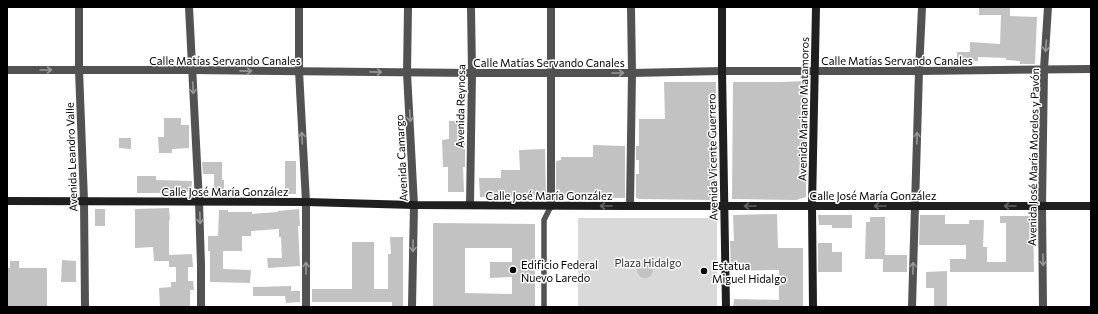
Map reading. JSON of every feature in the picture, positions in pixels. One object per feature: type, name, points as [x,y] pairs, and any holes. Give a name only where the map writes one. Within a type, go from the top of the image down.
[{"type":"main road","name":"Avenida Vicente Guerrero","points":[[722,7],[726,307]]},
{"type":"main road","name":"Avenida Mariano Matamoros","points":[[813,307],[812,206],[816,7]]},
{"type":"main road","name":"Calle José María González","points":[[7,201],[306,202],[414,205],[551,206],[1091,206]]},
{"type":"street","name":"Avenida Leandro Valle","points":[[79,7],[79,70],[84,201],[85,307]]},
{"type":"street","points":[[189,7],[199,202],[201,307]]},
{"type":"street","points":[[299,7],[299,72],[306,202],[306,307]]},
{"type":"street","name":"Avenida Camargo","points":[[408,7],[407,73],[414,205],[412,307]]},
{"type":"street","name":"Avenida Reynosa","points":[[470,205],[472,73],[471,7]]},
{"type":"street","points":[[544,307],[544,220],[551,206],[551,7]]},
{"type":"street","points":[[630,206],[632,73],[631,7]]},
{"type":"street","points":[[912,307],[922,7]]},
{"type":"street","name":"Avenida José María Morelos y Pavón","points":[[1044,307],[1042,206],[1044,69],[1048,7]]},
{"type":"street","name":"Calle Matías Servando Canales","points":[[7,70],[632,73],[1091,68]]},
{"type":"green space","name":"Plaza Hidalgo","points":[[578,218],[717,218],[717,307],[578,307]]},
{"type":"building","points":[[979,7],[1010,7],[1010,16],[1037,17],[1035,64],[1020,64],[1020,61],[1006,60],[1006,58],[978,57],[978,61],[964,60],[964,63],[957,63],[957,52],[970,52],[970,42],[1000,44],[1001,15],[979,15]]},
{"type":"building","points":[[805,81],[806,99],[801,99],[801,139],[806,139],[806,197],[796,200],[732,199],[733,82]]},
{"type":"building","points":[[664,82],[716,82],[715,200],[636,198],[636,174],[639,174],[639,160],[636,160],[636,146],[639,146],[639,119],[665,119]]},
{"type":"building","points":[[164,118],[181,118],[181,125],[189,125],[189,148],[172,149],[172,153],[159,153],[158,137],[164,137]]},
{"type":"building","points":[[449,121],[461,121],[461,139],[465,139],[465,167],[463,167],[464,192],[448,192],[448,167],[443,167],[442,140],[449,139]]},
{"type":"building","points":[[119,138],[131,138],[131,149],[119,148]]},
{"type":"building","points":[[593,145],[625,146],[625,198],[560,197],[560,194],[556,194],[556,161],[561,160],[561,157],[593,157]]},
{"type":"building","points":[[545,149],[546,195],[480,197],[479,178],[501,178],[501,170],[520,170],[519,150]]},
{"type":"building","points":[[285,161],[296,161],[296,194],[285,194]]},
{"type":"building","points":[[202,162],[222,162],[224,194],[214,194],[214,174],[203,174]]},
{"type":"building","points":[[137,176],[156,176],[156,180],[192,181],[191,192],[137,193]]},
{"type":"building","points":[[169,208],[169,255],[192,254],[193,267],[188,267],[188,281],[193,281],[194,290],[190,290],[190,307],[160,307],[159,288],[171,287],[171,282],[176,282],[176,267],[169,267],[169,261],[154,261],[153,247],[135,248],[135,209]]},
{"type":"building","points":[[95,209],[105,209],[105,226],[95,226]]},
{"type":"building","points":[[299,209],[300,226],[298,226],[300,266],[268,268],[267,258],[282,258],[279,229],[251,231],[251,236],[242,236],[242,251],[223,251],[223,269],[251,270],[250,283],[210,282],[210,251],[208,251],[208,236],[218,236],[219,210],[228,210],[228,212],[252,212],[252,214]]},
{"type":"building","points":[[777,214],[778,248],[803,248],[803,307],[733,307],[734,299],[779,300],[779,270],[731,271],[730,241],[734,241],[733,215]]},
{"type":"building","points":[[818,215],[852,215],[852,228],[832,228],[832,225],[819,225]]},
{"type":"building","points":[[920,215],[945,215],[945,224],[969,224],[969,220],[984,220],[983,247],[987,247],[987,262],[1006,262],[1006,223],[1000,223],[1000,216],[1033,216],[1034,272],[950,272],[950,259],[966,259],[966,245],[919,245]]},
{"type":"building","points":[[870,217],[885,217],[885,255],[907,255],[907,272],[883,272],[883,259],[865,259],[866,222],[870,222]]},
{"type":"building","name":"Edificio Federal Nuevo Laredo","points":[[433,223],[535,224],[535,307],[433,307]],"holes":[[[465,248],[512,248],[512,262],[490,262],[490,278],[512,277],[512,294],[465,293]]]},
{"type":"building","points":[[390,237],[403,237],[403,307],[392,307],[392,302],[312,302],[312,289],[352,289],[352,242],[374,242],[374,289],[388,289],[388,254],[391,254]]},
{"type":"building","points":[[818,243],[832,243],[832,252],[842,252],[842,272],[818,272]]},
{"type":"building","points":[[62,260],[76,261],[76,282],[61,282]]},
{"type":"building","points":[[10,261],[19,261],[19,268],[47,268],[47,307],[7,307],[7,268],[10,268]]},
{"type":"building","points":[[642,262],[648,262],[653,267],[651,276],[648,278],[642,278],[637,273],[637,267]]},
{"type":"building","points":[[947,271],[947,307],[934,307],[934,288],[926,288],[926,272]]},
{"type":"building","points":[[291,286],[291,291],[300,291],[300,302],[286,303],[285,296],[253,296],[253,287]]},
{"type":"place","name":"Edificio Federal Nuevo Laredo","points":[[513,270]]},
{"type":"place","name":"Estatua Miguel Hidalgo","points":[[704,271]]}]
